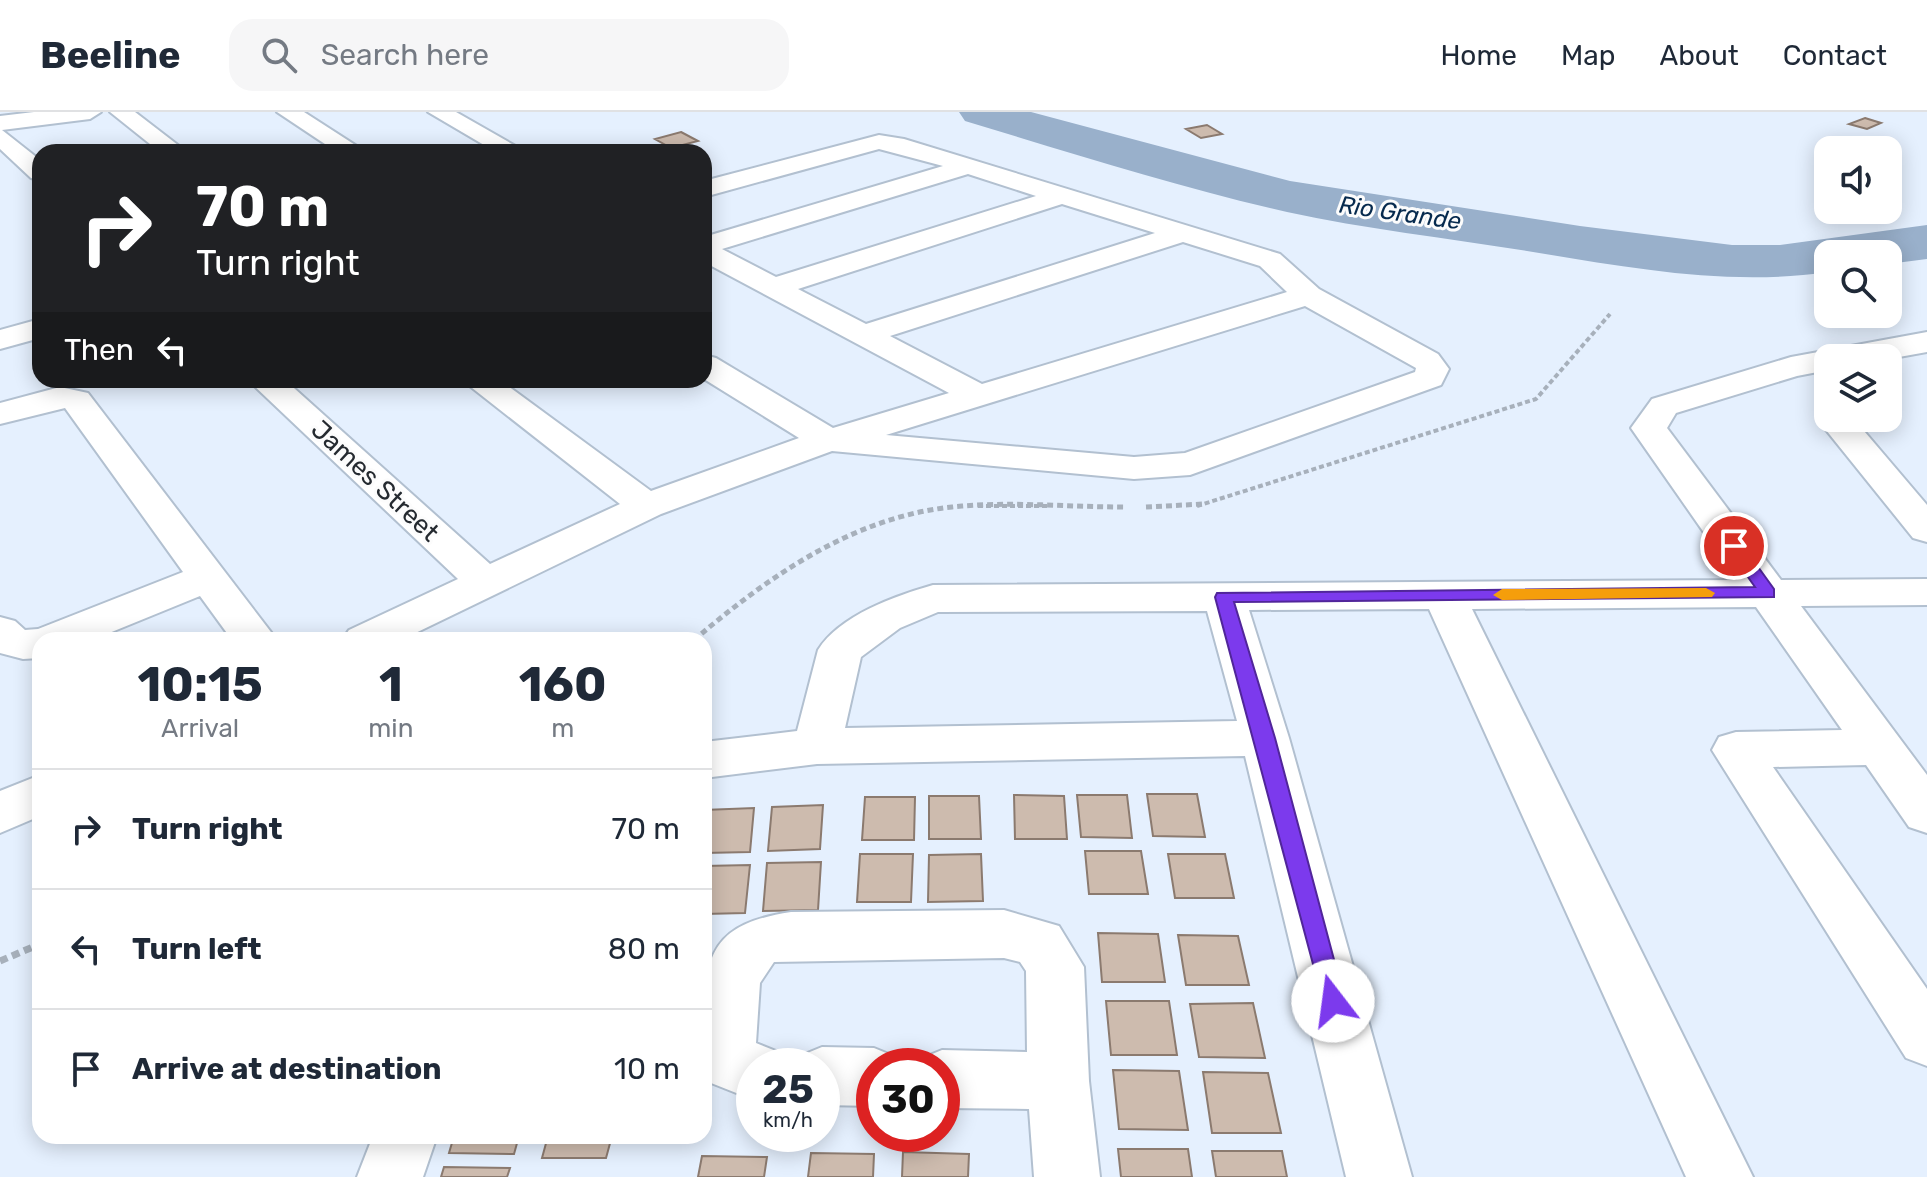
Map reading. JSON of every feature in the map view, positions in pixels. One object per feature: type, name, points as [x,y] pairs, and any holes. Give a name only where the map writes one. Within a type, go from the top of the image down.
[{"type":"street","points":[[0,123],[90,112]]},
{"type":"street","points":[[121,112],[164,144]]},
{"type":"street","points":[[288,112],[341,144]]},
{"type":"street","points":[[439,112],[499,144]]},
{"type":"street","points":[[0,136],[32,166]]},
{"type":"street","points":[[712,187],[879,142],[1270,260],[1308,295],[1427,361],[1433,369],[1429,378],[1190,464],[1134,468],[827,440],[712,370]]},
{"type":"street","points":[[712,246],[967,167]]},
{"type":"street","points":[[774,287],[1061,196]]},
{"type":"street","points":[[865,334],[1183,233]]},
{"type":"street","points":[[712,252],[978,395]]},
{"type":"street","points":[[381,632],[647,506],[827,440],[1308,295]]},
{"type":"street","points":[[1902,347],[1927,342]]},
{"type":"street","points":[[1814,363],[1664,406],[1649,428],[1927,813]]},
{"type":"street","points":[[1791,367],[1814,394]]},
{"type":"street","name":"James Street","points":[[274,388],[485,582]]},
{"type":"street","points":[[490,388],[647,506]]},
{"type":"street","points":[[0,414],[60,397],[76,400],[249,632]]},
{"type":"street","points":[[1846,432],[1927,530]]},
{"type":"street","points":[[71,632],[207,578]]},
{"type":"street","points":[[817,746],[840,650],[885,618],[933,599],[1927,592]]},
{"type":"street","points":[[1444,595],[1720,1177]]},
{"type":"street","points":[[1224,597],[1265,738],[1379,1177]]},
{"type":"street","points":[[0,631],[4,638],[24,647],[32,645]]},
{"type":"street","points":[[712,759],[817,746],[1265,738]]},
{"type":"street","points":[[1879,747],[1736,750],[1927,1039]]},
{"type":"street","points":[[0,813],[32,798]]},
{"type":"street","points":[[736,1064],[728,1061],[723,1028],[735,968],[757,942],[791,936],[1004,934],[1039,943],[1055,967],[1058,1081],[1067,1177]]},
{"type":"street","points":[[960,1079],[1058,1081]]},
{"type":"street","points":[[390,1177],[402,1144]]},
{"type":"path","points":[[0,961],[32,947]]},
{"type":"building","points":[[1865,118],[1881,123],[1867,129],[1849,124]]},
{"type":"building","points":[[1207,125],[1222,134],[1201,138],[1186,129]]},
{"type":"building","points":[[681,132],[698,141],[664,144],[655,139]]},
{"type":"building","points":[[1147,794],[1197,794],[1205,837],[1153,836]]},
{"type":"building","points":[[1014,795],[1064,796],[1067,839],[1015,839]]},
{"type":"building","points":[[1077,795],[1127,795],[1132,838],[1081,837]]},
{"type":"building","points":[[929,796],[979,796],[981,839],[929,839]]},
{"type":"building","points":[[865,797],[915,797],[914,840],[862,840]]},
{"type":"building","points":[[823,805],[820,849],[768,851],[772,807]]},
{"type":"building","points":[[754,808],[750,852],[712,853],[712,810]]},
{"type":"building","points":[[1085,851],[1141,851],[1148,894],[1089,894]]},
{"type":"building","points":[[860,854],[913,854],[911,902],[857,902]]},
{"type":"building","points":[[981,854],[983,901],[928,902],[929,855]]},
{"type":"building","points":[[1168,854],[1225,854],[1234,898],[1175,898]]},
{"type":"building","points":[[821,862],[818,910],[763,911],[767,863]]},
{"type":"building","points":[[750,865],[745,913],[712,914],[712,866]]},
{"type":"building","points":[[1098,933],[1158,934],[1165,982],[1102,982]]},
{"type":"building","points":[[1178,935],[1238,936],[1249,985],[1186,985]]},
{"type":"building","points":[[1106,1001],[1169,1001],[1177,1055],[1111,1055]]},
{"type":"building","points":[[1253,1003],[1265,1058],[1199,1057],[1190,1004]]},
{"type":"building","points":[[1113,1070],[1179,1071],[1188,1130],[1119,1129]]},
{"type":"building","points":[[1203,1072],[1268,1073],[1281,1133],[1212,1133]]},
{"type":"building","points":[[452,1144],[517,1144],[514,1154],[449,1153]]},
{"type":"building","points":[[546,1144],[610,1144],[606,1158],[542,1158]]},
{"type":"building","points":[[1118,1149],[1188,1149],[1192,1177],[1121,1177]]},
{"type":"building","points":[[1212,1151],[1282,1151],[1287,1177],[1216,1177]]},
{"type":"building","points":[[903,1152],[969,1154],[968,1177],[902,1177]]},
{"type":"building","points":[[811,1153],[874,1154],[873,1177],[808,1177]]},
{"type":"building","points":[[702,1156],[767,1157],[764,1177],[698,1177]]},
{"type":"building","points":[[444,1167],[510,1168],[507,1177],[441,1177]]},
{"type":"waterway","name":"Rio Grande","points":[[981,112],[1210,178],[1290,197],[1580,243],[1732,262],[1780,262],[1814,257]]},
{"type":"waterway","name":"Rio Grande","points":[[1902,245],[1927,242]]},
{"type":"slow traffic","points":[[1502,595],[1706,593]]},
{"type":"route","points":[[1333,1001],[1265,738],[1224,597],[1768,593],[1734,546]]}]
